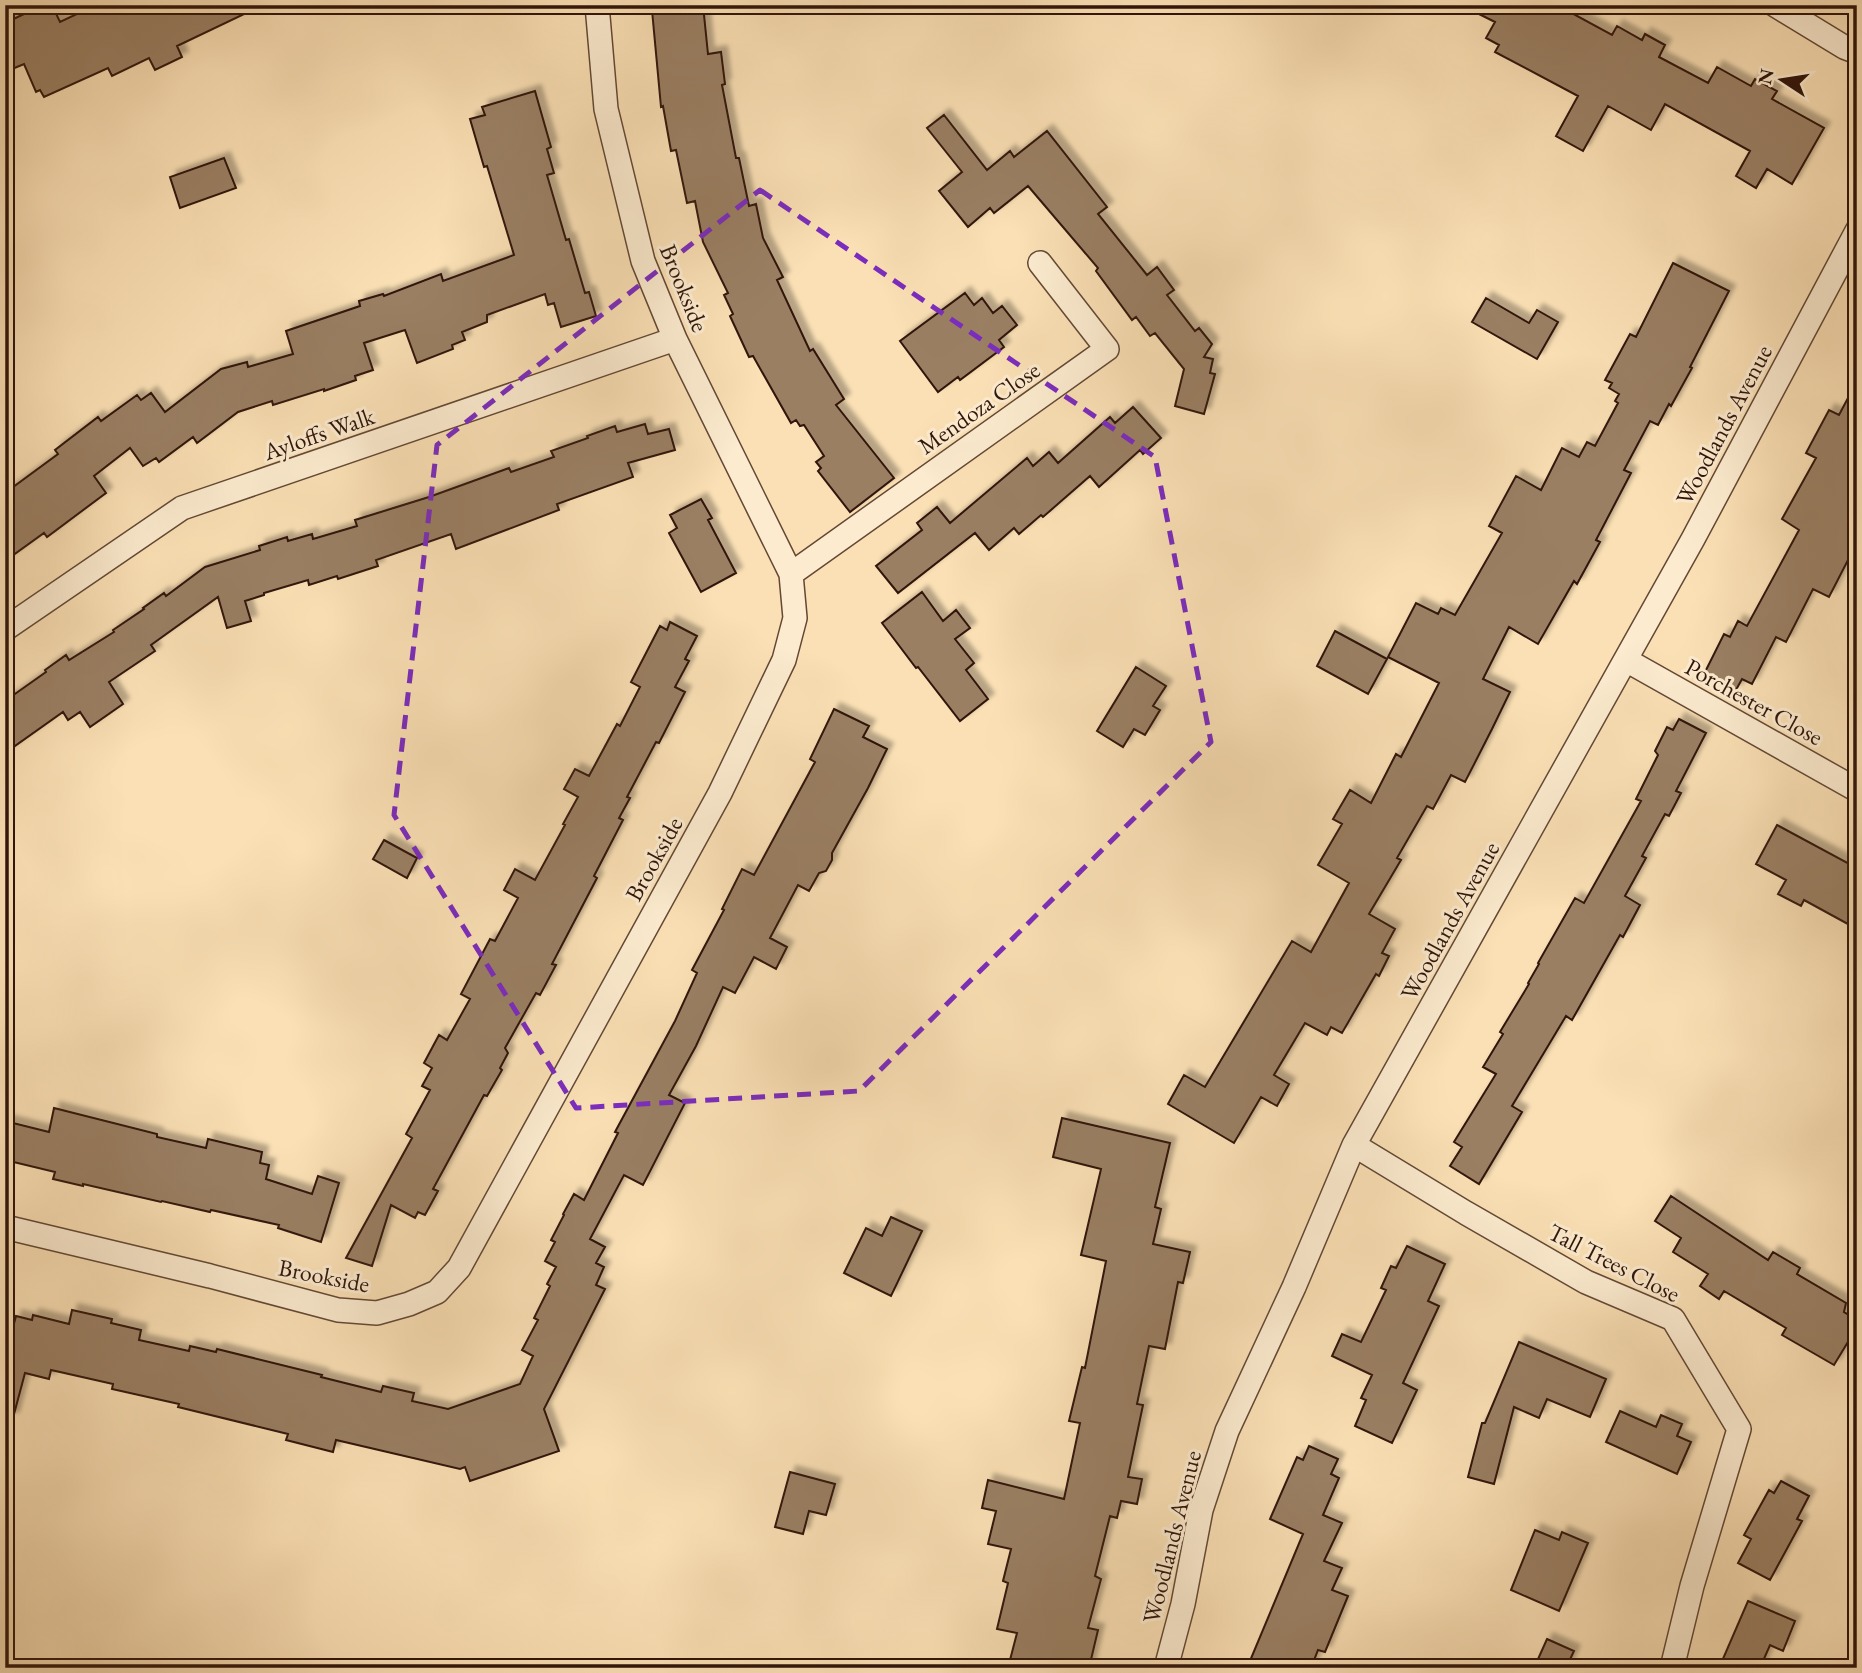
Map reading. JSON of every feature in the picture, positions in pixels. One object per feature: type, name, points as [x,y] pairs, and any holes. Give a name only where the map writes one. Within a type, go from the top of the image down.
[{"type":"street","name":"Brookside","points":[[5,1227],[338,1310],[377,1313],[437,1292],[459,1268],[720,793],[784,660],[795,618],[791,574],[675,339],[643,261],[606,109],[597,5]]},
{"type":"street","points":[[1775,5],[1844,47],[1857,52]]},
{"type":"street","name":"Woodlands Avenue","points":[[1166,1668],[1183,1604],[1201,1510],[1227,1431],[1294,1287],[1354,1144],[1626,660],[1857,231]]},
{"type":"street","name":"Mendoza Close","points":[[791,574],[1107,349],[1040,263]]},
{"type":"street","name":"Ayloffs Walk","points":[[5,629],[182,508],[675,339]]},
{"type":"street","name":"Porchester Close","points":[[1626,660],[1857,790]]},
{"type":"street","name":"Tall Trees Close","points":[[1354,1144],[1586,1282],[1673,1319],[1738,1429],[1692,1586],[1672,1668]]},
{"type":"highlighted area","points":[[760,190],[1155,457],[1211,742],[859,1091],[576,1108],[394,815],[437,445]]},
{"type":"building","points":[[43,5],[52,5],[60,22],[96,5],[263,5],[177,46],[182,57],[155,70],[149,58],[112,76],[108,68],[44,97],[40,90],[36,92],[24,64],[5,72],[5,23]]},
{"type":"building","points":[[658,5],[703,5],[708,54],[721,52],[725,84],[722,85],[736,158],[739,158],[749,206],[756,204],[763,238],[783,277],[777,280],[810,351],[813,349],[844,399],[836,405],[894,478],[850,512],[818,471],[821,468],[816,462],[824,456],[804,425],[800,426],[796,420],[791,423],[753,356],[749,357],[730,316],[733,314],[724,295],[728,293],[703,242],[695,201],[687,203],[676,150],[671,151],[663,106],[661,107],[652,10],[658,9]]},
{"type":"building","points":[[1461,5],[1557,5],[1612,35],[1617,26],[1642,40],[1645,34],[1665,45],[1659,57],[1708,83],[1717,67],[1751,86],[1755,79],[1777,91],[1772,99],[1824,128],[1792,184],[1767,169],[1756,188],[1736,176],[1750,151],[1665,104],[1651,130],[1608,106],[1583,151],[1556,136],[1578,96],[1495,52],[1499,45],[1486,38],[1495,22]]},
{"type":"building","points":[[535,91],[551,147],[547,149],[554,173],[547,175],[566,240],[569,239],[585,293],[589,292],[596,316],[561,327],[554,303],[548,305],[545,294],[487,315],[487,322],[462,332],[465,340],[452,345],[453,349],[417,363],[405,330],[364,343],[373,370],[355,376],[356,380],[273,405],[272,401],[238,412],[197,443],[193,437],[159,462],[156,458],[143,466],[130,448],[94,476],[106,493],[47,537],[44,533],[5,561],[5,493],[58,454],[55,450],[98,417],[101,421],[137,395],[141,400],[151,393],[165,412],[221,369],[247,362],[248,367],[293,354],[286,331],[360,306],[359,301],[383,294],[384,296],[441,274],[443,281],[514,255],[470,119],[485,115],[482,107]]},
{"type":"building","points":[[944,115],[987,170],[1010,151],[1014,157],[1047,131],[1107,207],[1098,214],[1147,275],[1157,267],[1174,290],[1167,295],[1195,331],[1199,328],[1212,344],[1204,357],[1213,359],[1210,373],[1215,374],[1204,414],[1175,406],[1184,369],[1155,333],[1150,336],[1136,317],[1132,320],[1096,271],[1098,268],[1028,186],[994,213],[990,208],[968,227],[939,191],[962,172],[927,128]]},
{"type":"building","points":[[224,158],[236,188],[180,208],[170,177]]},
{"type":"building","points":[[1673,263],[1729,291],[1690,367],[1692,368],[1658,425],[1650,421],[1624,470],[1631,473],[1596,540],[1600,542],[1577,584],[1574,581],[1538,644],[1509,627],[1483,679],[1510,692],[1492,729],[1465,782],[1451,775],[1433,809],[1427,806],[1397,858],[1401,860],[1369,914],[1395,929],[1382,953],[1389,956],[1379,976],[1376,974],[1342,1033],[1331,1027],[1327,1035],[1305,1023],[1274,1075],[1289,1084],[1277,1106],[1261,1097],[1234,1143],[1168,1104],[1184,1075],[1205,1087],[1292,941],[1311,952],[1349,883],[1318,865],[1342,824],[1333,819],[1350,790],[1371,803],[1396,754],[1401,757],[1439,683],[1388,657],[1416,603],[1438,614],[1441,608],[1455,615],[1502,533],[1489,526],[1516,476],[1541,490],[1562,448],[1579,457],[1587,442],[1595,446],[1618,403],[1615,401],[1619,394],[1609,388],[1612,383],[1605,380],[1630,334],[1636,337]]},
{"type":"building","points":[[965,293],[974,305],[982,298],[993,313],[1002,306],[1017,325],[999,340],[1004,347],[960,380],[958,377],[938,392],[900,341]]},
{"type":"building","points":[[1486,298],[1529,323],[1537,310],[1558,322],[1537,359],[1472,322]]},
{"type":"building","points":[[1857,381],[1857,562],[1849,558],[1829,597],[1813,589],[1786,642],[1776,637],[1752,684],[1742,679],[1736,690],[1704,674],[1724,634],[1730,637],[1738,621],[1747,626],[1799,530],[1782,519],[1816,458],[1806,453],[1829,410],[1839,415]]},
{"type":"building","points":[[1133,407],[1161,438],[1143,454],[1140,450],[1099,487],[1090,476],[1043,517],[1041,515],[1019,534],[1014,528],[989,550],[975,533],[898,593],[876,566],[922,530],[917,523],[937,507],[950,523],[1027,458],[1033,466],[1049,452],[1058,463],[1110,417],[1115,423]]},
{"type":"building","points":[[645,424],[648,434],[669,429],[675,450],[628,463],[633,477],[557,504],[559,510],[456,549],[451,534],[376,560],[378,566],[338,579],[337,576],[309,585],[308,580],[264,593],[245,601],[251,621],[227,628],[218,597],[151,645],[155,651],[109,682],[123,704],[90,727],[80,712],[68,720],[63,712],[5,753],[5,701],[66,655],[69,660],[114,632],[113,630],[164,593],[166,596],[205,567],[260,550],[259,546],[287,537],[288,541],[312,534],[313,539],[357,526],[355,520],[509,468],[511,472],[554,457],[551,451],[615,426],[617,432]]},
{"type":"building","points":[[701,499],[712,518],[708,520],[736,573],[701,592],[669,533],[677,528],[670,515]]},
{"type":"building","points":[[922,592],[943,621],[956,610],[970,628],[955,639],[974,663],[966,670],[988,699],[960,721],[882,623]]},
{"type":"building","points":[[670,622],[697,636],[685,659],[689,661],[675,687],[685,692],[627,797],[630,798],[619,818],[623,820],[594,876],[597,878],[552,964],[556,965],[540,995],[536,993],[505,1048],[508,1053],[500,1068],[502,1070],[487,1096],[484,1095],[433,1189],[438,1191],[425,1215],[418,1212],[415,1218],[391,1205],[372,1266],[346,1258],[412,1138],[406,1134],[430,1090],[422,1086],[432,1068],[424,1063],[439,1035],[447,1040],[470,999],[461,994],[490,939],[495,941],[518,898],[504,890],[515,869],[535,880],[578,797],[564,789],[575,769],[589,776],[640,687],[631,682],[660,626],[667,630]]},
{"type":"building","points":[[1335,631],[1387,659],[1368,694],[1317,666]]},
{"type":"building","points":[[1136,667],[1166,686],[1153,706],[1160,710],[1145,735],[1134,729],[1123,747],[1097,731]]},
{"type":"building","points":[[834,709],[869,726],[863,737],[887,749],[832,853],[832,860],[826,871],[819,873],[809,891],[798,885],[770,938],[787,947],[776,969],[754,957],[735,993],[723,987],[696,1046],[669,1095],[685,1103],[643,1185],[624,1175],[590,1239],[605,1247],[596,1263],[604,1267],[596,1285],[605,1289],[544,1409],[559,1451],[470,1481],[465,1467],[460,1469],[336,1440],[333,1452],[286,1440],[288,1434],[112,1389],[113,1384],[51,1370],[49,1379],[25,1373],[13,1418],[5,1417],[5,1357],[16,1316],[32,1320],[33,1315],[69,1324],[72,1310],[112,1319],[111,1323],[141,1330],[139,1340],[189,1351],[190,1346],[216,1352],[217,1349],[381,1392],[383,1386],[414,1393],[412,1401],[448,1409],[520,1384],[533,1356],[522,1350],[538,1320],[534,1318],[556,1267],[545,1261],[555,1242],[551,1240],[563,1214],[574,1194],[584,1200],[618,1133],[615,1132],[675,1021],[697,973],[692,970],[742,869],[754,875],[815,762],[810,759]]},
{"type":"building","points":[[1679,719],[1706,733],[1676,791],[1681,793],[1669,816],[1665,814],[1642,856],[1646,858],[1625,896],[1640,905],[1572,1020],[1566,1016],[1512,1106],[1522,1112],[1479,1184],[1450,1166],[1462,1147],[1454,1142],[1496,1074],[1483,1067],[1575,898],[1584,903],[1641,801],[1636,799],[1658,755],[1655,751],[1667,727],[1673,730]]},
{"type":"building","points":[[1777,825],[1857,868],[1857,929],[1804,900],[1801,906],[1778,894],[1786,880],[1756,864]]},
{"type":"building","points":[[384,840],[417,858],[407,878],[373,859]]},
{"type":"building","points":[[54,1108],[206,1148],[208,1139],[262,1152],[260,1163],[269,1165],[266,1179],[312,1194],[318,1176],[339,1183],[321,1242],[278,1228],[279,1225],[53,1179],[55,1172],[5,1160],[5,1121],[49,1132]]},
{"type":"building","points":[[1062,1118],[1170,1143],[1155,1207],[1161,1209],[1153,1244],[1190,1252],[1183,1283],[1178,1282],[1165,1349],[1149,1346],[1137,1404],[1143,1405],[1128,1477],[1142,1479],[1137,1504],[1121,1501],[1117,1518],[1110,1516],[1095,1576],[1101,1579],[1088,1628],[1098,1630],[1089,1668],[1043,1668],[1010,1660],[1017,1633],[997,1629],[1008,1583],[1003,1581],[1011,1549],[988,1544],[996,1511],[982,1508],[988,1480],[1064,1499],[1080,1423],[1069,1421],[1082,1367],[1085,1368],[1106,1261],[1081,1255],[1101,1169],[1053,1157]]},
{"type":"building","points":[[1671,1196],[1768,1260],[1773,1252],[1800,1268],[1797,1274],[1846,1303],[1844,1312],[1857,1320],[1857,1327],[1834,1365],[1782,1335],[1786,1328],[1724,1291],[1719,1299],[1700,1286],[1708,1274],[1673,1252],[1681,1238],[1655,1221]]},
{"type":"building","points":[[891,1217],[922,1231],[891,1296],[844,1273],[866,1228],[882,1236]]},
{"type":"building","points":[[1407,1246],[1445,1264],[1428,1301],[1439,1306],[1403,1383],[1417,1390],[1392,1443],[1355,1426],[1366,1400],[1361,1398],[1372,1375],[1332,1356],[1342,1334],[1361,1342],[1386,1290],[1381,1288],[1391,1266],[1396,1268]]},
{"type":"building","points":[[1519,1342],[1606,1379],[1590,1417],[1547,1399],[1539,1418],[1514,1407],[1494,1484],[1468,1477],[1482,1423],[1485,1423]]},
{"type":"building","points":[[1620,1411],[1656,1427],[1661,1415],[1682,1424],[1677,1436],[1691,1442],[1677,1474],[1606,1442]]},
{"type":"building","points":[[1309,1446],[1338,1459],[1331,1474],[1339,1478],[1323,1515],[1342,1523],[1324,1561],[1342,1568],[1332,1590],[1348,1596],[1325,1652],[1318,1650],[1311,1668],[1247,1668],[1303,1534],[1270,1519],[1297,1457],[1303,1460]]},
{"type":"building","points":[[790,1472],[835,1484],[826,1515],[809,1511],[803,1534],[775,1527]]},
{"type":"building","points":[[1781,1481],[1809,1496],[1797,1519],[1802,1521],[1770,1580],[1738,1563],[1751,1539],[1744,1535],[1769,1490],[1774,1493]]},
{"type":"building","points":[[1535,1530],[1559,1540],[1562,1532],[1588,1543],[1559,1611],[1511,1590]]},
{"type":"building","points":[[1748,1601],[1795,1621],[1783,1651],[1770,1645],[1760,1668],[1719,1668]]},
{"type":"building","points":[[1547,1639],[1574,1651],[1566,1668],[1534,1668]]}]
